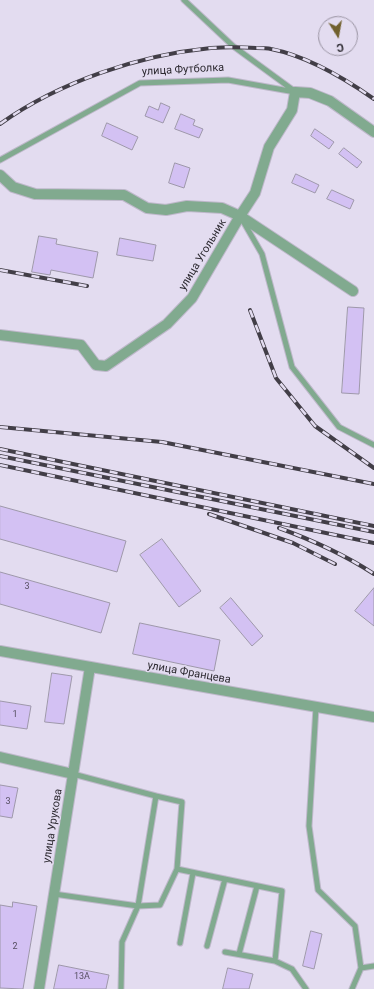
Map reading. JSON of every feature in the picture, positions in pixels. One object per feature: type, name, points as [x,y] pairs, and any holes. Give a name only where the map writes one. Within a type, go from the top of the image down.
[{"type":"street","name":"улица Футболка","points":[[295,92],[310,93],[330,101],[374,132]]},
{"type":"street","name":"улица Угольник","points":[[0,335],[81,345],[96,365],[106,366],[167,324],[192,298],[255,193],[269,147],[292,110],[295,92]]},
{"type":"street","points":[[0,175],[13,187],[35,194],[124,195],[147,208],[166,210],[187,206],[222,208],[240,216],[353,291]]},
{"type":"street","name":"улица Францева","points":[[0,651],[374,717]]},
{"type":"street","name":"улица Урукова","points":[[39,989],[90,667]]},
{"type":"street","points":[[0,757],[73,774]]},
{"type":"lane","points":[[184,0],[233,46],[295,92]]},
{"type":"lane","name":"улица Футболка","points":[[0,160],[140,83],[228,80],[295,92]]},
{"type":"lane","points":[[240,216],[262,254],[292,367],[339,427],[374,445]]},
{"type":"lane","points":[[316,707],[309,826],[318,890],[355,926],[361,968],[352,989]]},
{"type":"lane","points":[[54,894],[138,906],[160,905],[177,869],[182,802],[73,774]]},
{"type":"lane","points":[[121,989],[122,942],[138,906],[156,796]]},
{"type":"lane","points":[[177,869],[282,891],[275,961]]},
{"type":"lane","points":[[180,943],[193,873]]},
{"type":"lane","points":[[207,946],[224,879]]},
{"type":"lane","points":[[239,954],[257,886]]},
{"type":"lane","points":[[225,952],[275,961],[292,969],[306,989]]},
{"type":"lane","points":[[361,968],[374,966]]},
{"type":"building","points":[[161,103],[170,107],[163,123],[145,116],[149,106],[158,110]]},
{"type":"building","points":[[181,114],[195,120],[193,125],[203,129],[199,138],[175,129]]},
{"type":"building","points":[[107,123],[138,137],[132,150],[102,136]]},
{"type":"building","points":[[315,129],[334,142],[329,149],[311,136]]},
{"type":"building","points":[[344,148],[362,162],[357,168],[339,154]]},
{"type":"building","points":[[175,163],[190,168],[184,188],[169,183]]},
{"type":"building","points":[[296,174],[319,185],[315,193],[292,183]]},
{"type":"building","points":[[332,190],[354,200],[350,209],[327,199]]},
{"type":"building","points":[[39,236],[57,239],[56,244],[98,252],[93,278],[51,270],[50,275],[32,272]]},
{"type":"building","points":[[120,238],[156,245],[153,261],[117,255]]},
{"type":"building","points":[[348,307],[364,308],[359,394],[342,393]]},
{"type":"building","points":[[0,506],[126,541],[117,572],[0,539]]},
{"type":"building","points":[[162,539],[201,591],[179,607],[140,555]]},
{"type":"building","points":[[0,572],[110,603],[101,633],[0,604]]},
{"type":"building","points":[[374,588],[374,626],[355,611]]},
{"type":"building","points":[[231,598],[263,636],[252,646],[220,608]]},
{"type":"building","points":[[140,623],[220,640],[214,671],[133,654]]},
{"type":"building","points":[[52,673],[72,676],[64,724],[45,722]]},
{"type":"building","points":[[0,701],[31,706],[27,729],[0,725]]},
{"type":"building","points":[[0,785],[18,788],[12,818],[0,816]]},
{"type":"building","points":[[13,902],[37,906],[23,989],[0,988],[0,905],[12,907]]},
{"type":"building","points":[[311,931],[322,934],[314,969],[303,966]]},
{"type":"building","points":[[59,965],[109,975],[106,989],[54,989]]},
{"type":"building","points":[[228,968],[253,974],[249,989],[223,989]]},
{"type":"railway","points":[[0,124],[48,95],[101,73],[156,57],[211,48],[264,48],[285,52],[312,62],[350,83],[374,99]]},
{"type":"railway","points":[[0,270],[87,286]]},
{"type":"railway","points":[[250,310],[276,378],[315,426],[374,468]]},
{"type":"railway","points":[[0,427],[162,442],[374,484]]},
{"type":"railway","points":[[0,449],[374,526]]},
{"type":"railway","points":[[0,456],[374,532]]},
{"type":"railway","points":[[0,465],[374,543]]},
{"type":"railway","points":[[209,514],[293,543],[335,564]]},
{"type":"railway","points":[[279,528],[328,548],[352,560],[374,574]]}]
